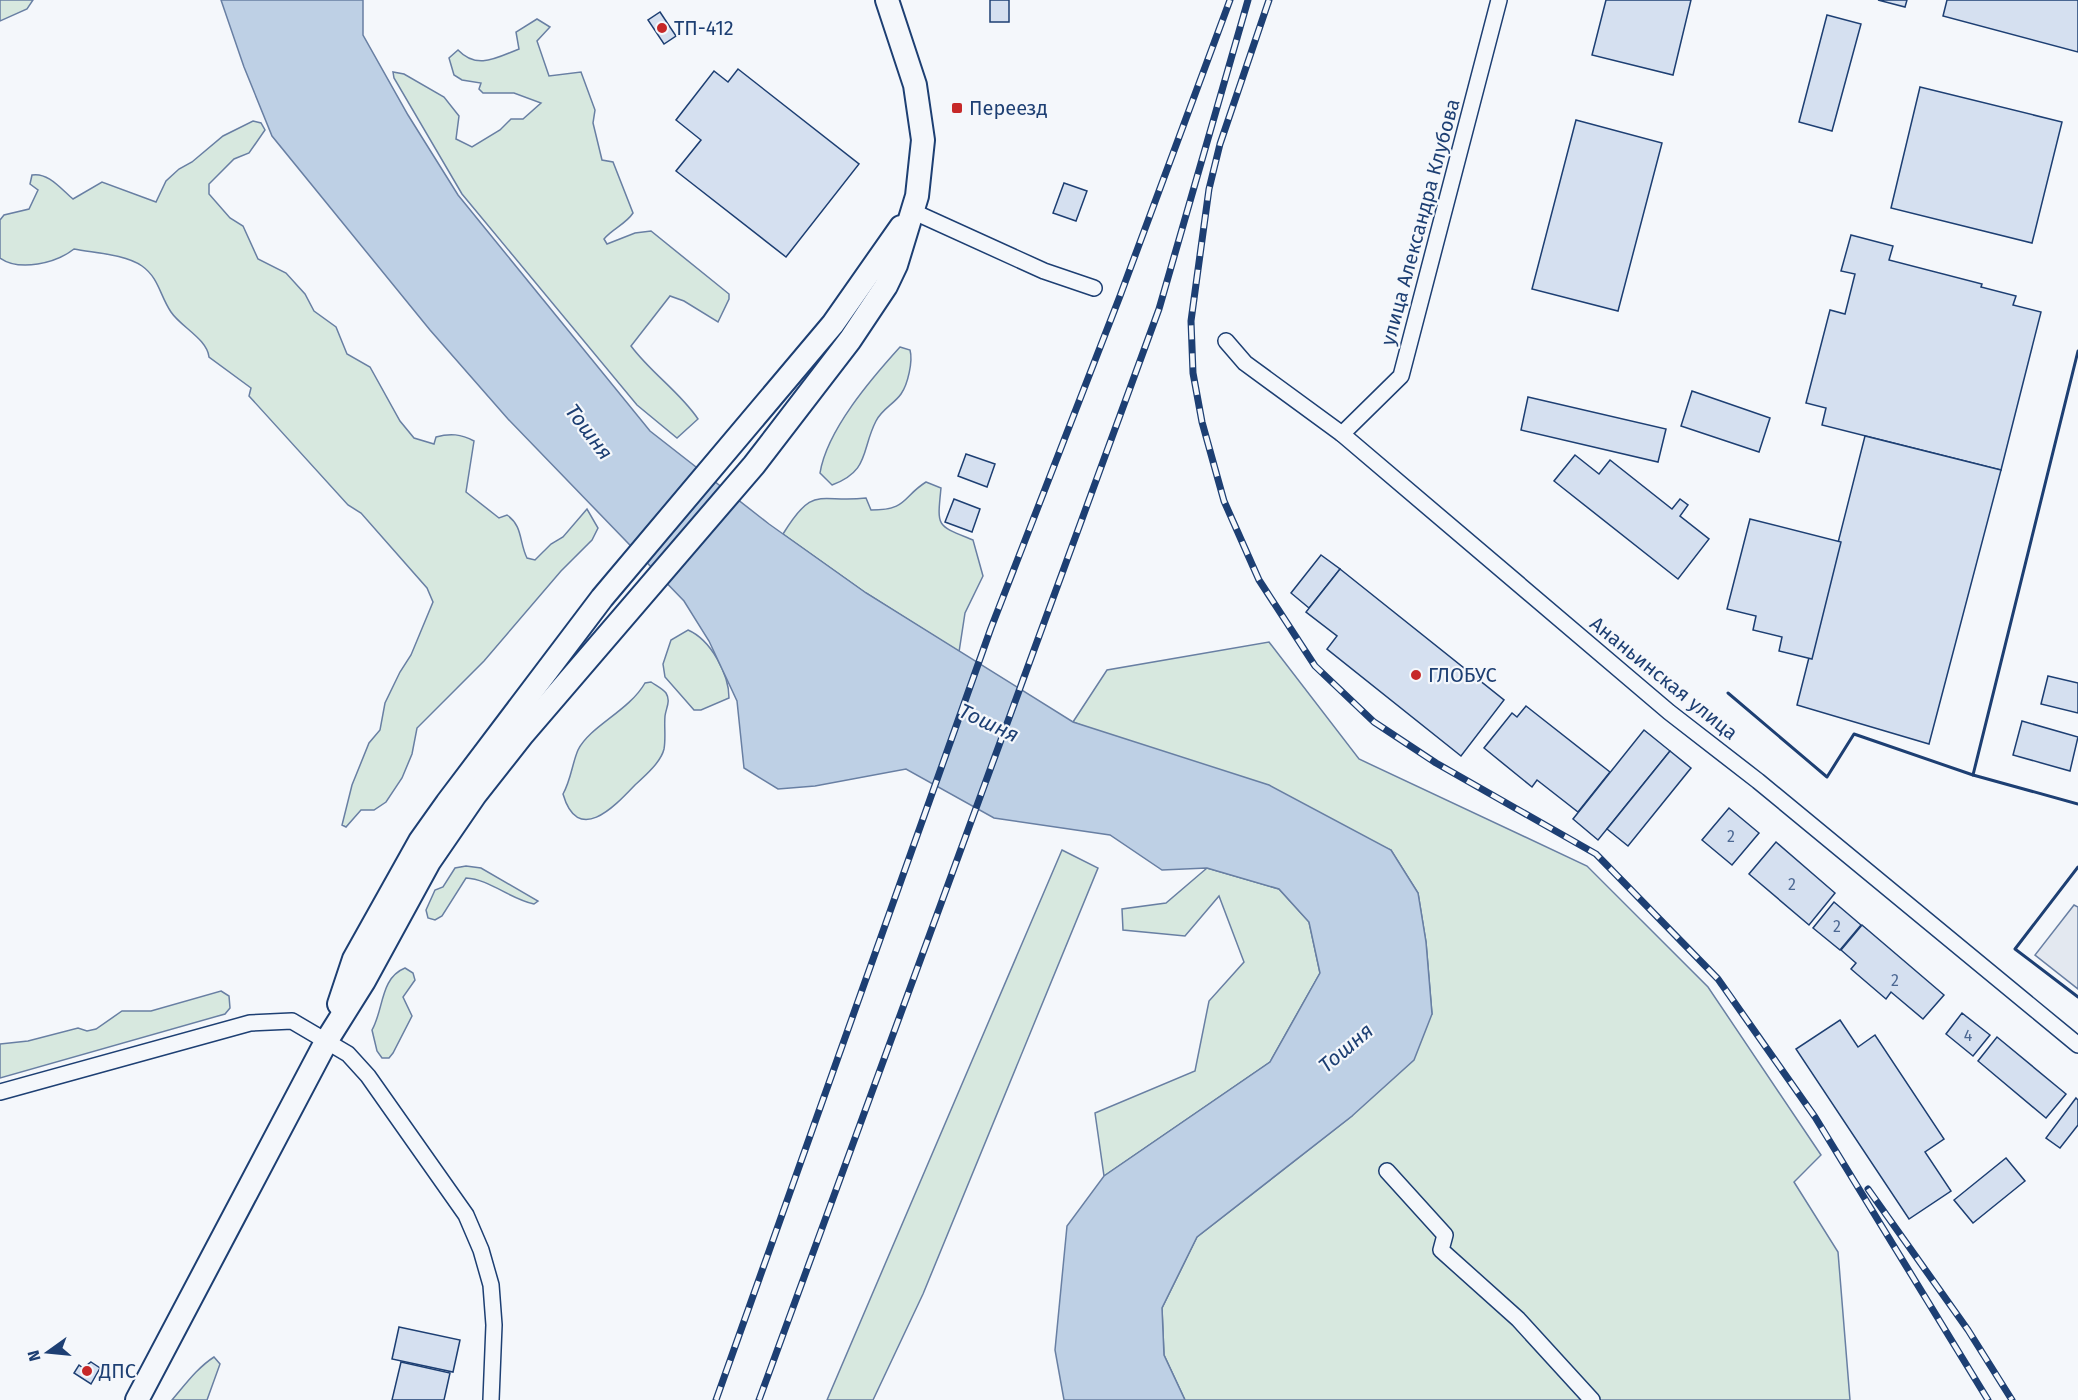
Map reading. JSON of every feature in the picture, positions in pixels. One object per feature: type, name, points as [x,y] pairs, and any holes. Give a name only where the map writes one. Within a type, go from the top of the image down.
[{"type":"main road","points":[[137,1400],[327,1040],[364,981],[429,862],[475,795],[523,734],[624,620],[754,465],[850,340],[896,265],[922,168],[923,128],[912,75],[887,0]]},
{"type":"main road","points":[[327,1040],[354,959],[420,842],[602,598],[833,324],[912,210]]},
{"type":"street","name":"улица Александра Клубова","points":[[1342,434],[1401,376],[1500,0]]},
{"type":"street","points":[[912,210],[1044,271],[1094,288]]},
{"type":"street","name":"Ананьинская улица","points":[[1226,341],[1245,363],[1342,434],[1670,712],[1758,781],[2078,1045]]},
{"type":"street","points":[[0,1092],[250,1023],[292,1021],[327,1040],[348,1054],[368,1076],[466,1215],[482,1250],[491,1285],[494,1325],[491,1400]]},
{"type":"street","points":[[1387,1171],[1444,1235],[1441,1250],[1518,1318],[1592,1400]]},
{"type":"shaded area","points":[[0,0],[33,0],[27,9],[0,21]]},
{"type":"shaded area","points":[[537,19],[550,27],[537,41],[549,76],[581,72],[595,110],[593,123],[602,160],[613,162],[633,213],[604,239],[607,244],[635,233],[651,231],[729,294],[729,299],[718,322],[684,301],[670,296],[631,346],[698,419],[677,438],[637,405],[462,194],[394,78],[393,72],[404,74],[444,97],[459,116],[456,139],[472,147],[500,130],[511,119],[523,119],[541,103],[514,93],[483,93],[479,89],[481,83],[462,80],[454,75],[449,58],[458,50],[472,60],[480,61],[519,49],[516,32]]},
{"type":"shaded area","points":[[253,121],[261,123],[265,130],[249,153],[234,159],[209,184],[209,194],[230,218],[243,226],[258,259],[286,273],[305,294],[314,311],[336,327],[347,354],[370,367],[400,421],[414,438],[434,444],[436,437],[455,435],[474,441],[466,492],[499,518],[507,515],[512,519],[518,529],[527,558],[535,560],[551,544],[563,537],[587,509],[598,528],[592,540],[561,571],[484,661],[417,728],[412,754],[402,778],[386,802],[374,810],[361,810],[346,827],[342,825],[352,785],[369,743],[380,730],[385,703],[411,655],[433,602],[427,588],[361,513],[348,505],[249,396],[251,388],[209,357],[204,344],[175,318],[156,282],[142,266],[118,256],[74,249],[58,258],[38,264],[17,264],[0,258],[0,220],[4,215],[29,209],[38,190],[30,184],[32,175],[49,179],[73,199],[102,182],[156,202],[166,181],[179,169],[192,162],[223,136]]},
{"type":"shaded area","points":[[900,347],[910,350],[911,355],[904,390],[876,421],[859,466],[853,473],[832,485],[820,473],[831,440],[852,406]]},
{"type":"shaded area","points":[[926,482],[941,488],[939,511],[946,528],[973,540],[983,576],[965,613],[959,652],[866,593],[783,534],[802,508],[818,499],[866,498],[871,510],[892,508],[903,502]]},
{"type":"shaded area","points":[[688,630],[704,641],[711,650],[722,669],[728,689],[729,698],[701,710],[694,710],[665,677],[663,664],[671,640]]},
{"type":"shaded area","points":[[1269,642],[1359,759],[1587,866],[1708,987],[1821,1155],[1794,1182],[1838,1252],[1850,1400],[1185,1400],[1164,1355],[1162,1308],[1197,1237],[1352,1116],[1432,1014],[1426,942],[1418,893],[1391,850],[1073,722],[1107,670]]},
{"type":"shaded area","points":[[651,682],[665,692],[668,699],[665,716],[665,745],[662,754],[648,773],[607,811],[587,820],[578,817],[570,809],[563,794],[578,750],[591,733],[629,702],[645,683]]},
{"type":"shaded area","points":[[1062,850],[1098,868],[923,1294],[873,1400],[827,1400]]},
{"type":"shaded area","points":[[466,866],[481,868],[538,901],[534,904],[483,882],[466,878],[442,916],[435,920],[428,918],[426,910],[435,890],[443,887],[455,868]]},
{"type":"shaded area","points":[[1207,868],[1279,889],[1309,922],[1320,973],[1270,1062],[1104,1176],[1095,1113],[1195,1071],[1209,1001],[1244,962],[1219,896],[1185,936],[1123,930],[1122,909],[1166,903]]},
{"type":"shaded area","points":[[2074,905],[2078,907],[2078,989],[2035,955]]},
{"type":"shaded area","points":[[405,968],[413,973],[415,980],[403,997],[412,1016],[393,1053],[389,1058],[382,1058],[377,1051],[372,1030],[387,986],[397,973]]},
{"type":"shaded area","points":[[221,991],[229,996],[230,1008],[225,1014],[0,1078],[0,1044],[28,1041],[78,1028],[87,1031],[96,1029],[122,1011],[151,1011]]},
{"type":"shaded area","points":[[214,1357],[220,1364],[207,1400],[172,1400],[197,1371]]},
{"type":"water","name":"Тошня","points":[[221,0],[363,0],[363,35],[408,115],[458,195],[650,431],[769,524],[866,593],[1073,722],[1269,785],[1391,850],[1418,893],[1426,942],[1432,1014],[1414,1060],[1352,1116],[1197,1237],[1162,1308],[1164,1355],[1185,1400],[1064,1400],[1055,1350],[1067,1226],[1104,1176],[1270,1062],[1320,973],[1309,922],[1279,889],[1207,868],[1162,870],[1110,835],[994,818],[906,769],[815,786],[778,789],[744,768],[737,701],[709,641],[684,601],[508,419],[430,330],[272,136],[244,67]]},
{"type":"building","points":[[990,0],[1009,0],[1009,22],[990,22]]},
{"type":"building","points":[[1606,0],[1691,0],[1673,75],[1592,55]]},
{"type":"building","points":[[1878,0],[1907,0],[1905,7]]},
{"type":"building","points":[[1947,0],[2078,0],[2078,52],[1943,16]]},
{"type":"building","name":"ТП-412","points":[[660,12],[676,36],[664,44],[648,20]]},
{"type":"building","points":[[1827,15],[1861,24],[1832,131],[1799,122]]},
{"type":"building","points":[[738,69],[859,164],[786,257],[676,171],[701,140],[676,120],[714,71],[728,82]]},
{"type":"building","points":[[1920,87],[2062,122],[2032,243],[1891,208]]},
{"type":"building","points":[[1576,120],[1662,143],[1618,311],[1532,289]]},
{"type":"building","points":[[1064,183],[1087,191],[1076,221],[1053,213]]},
{"type":"building","points":[[1851,235],[1893,246],[1889,260],[1982,284],[1981,287],[2016,296],[2013,305],[2041,312],[2001,470],[1822,425],[1826,408],[1806,403],[1830,310],[1845,314],[1855,274],[1841,271]]},
{"type":"building","points":[[1692,391],[1770,418],[1759,452],[1681,426]]},
{"type":"building","points":[[1528,397],[1666,429],[1658,462],[1521,430]]},
{"type":"building","points":[[1865,436],[2001,470],[1929,744],[1797,705]]},
{"type":"building","points":[[966,454],[995,464],[987,487],[958,476]]},
{"type":"building","points":[[1575,455],[1599,474],[1610,460],[1672,509],[1680,499],[1688,505],[1680,516],[1709,539],[1678,579],[1554,481]]},
{"type":"building","points":[[954,499],[980,509],[972,532],[945,522]]},
{"type":"building","points":[[1750,519],[1841,542],[1812,659],[1779,651],[1782,637],[1753,630],[1756,616],[1727,609]]},
{"type":"building","points":[[1321,555],[1340,569],[1309,608],[1291,593]]},
{"type":"building","name":"ГЛОБУС","points":[[1340,569],[1504,700],[1461,756],[1327,649],[1337,636],[1306,612]]},
{"type":"building","points":[[2048,676],[2078,683],[2078,713],[2041,704]]},
{"type":"building","points":[[1526,706],[1610,772],[1578,812],[1537,780],[1532,787],[1484,748],[1512,713],[1517,717]]},
{"type":"building","points":[[2022,721],[2078,737],[2070,771],[2013,755]]},
{"type":"building","points":[[1644,730],[1670,751],[1598,840],[1573,819]]},
{"type":"building","points":[[1670,751],[1691,768],[1628,846],[1607,829]]},
{"type":"building","points":[[1729,808],[1759,833],[1732,865],[1702,840]]},
{"type":"building","points":[[1776,842],[1835,893],[1809,925],[1749,874]]},
{"type":"building","points":[[1834,902],[1861,925],[1840,950],[1813,928]]},
{"type":"building","points":[[1862,925],[1944,995],[1923,1019],[1891,992],[1886,999],[1851,969],[1856,963],[1841,950]]},
{"type":"building","points":[[1962,1013],[1990,1035],[1973,1056],[1946,1034]]},
{"type":"building","points":[[1840,1020],[1858,1047],[1875,1035],[1944,1139],[1925,1152],[1951,1191],[1909,1219],[1796,1049]]},
{"type":"building","points":[[1997,1037],[2066,1094],[2046,1118],[1978,1061]]},
{"type":"building","points":[[2076,1098],[2078,1100],[2078,1125],[2060,1148],[2046,1138]]},
{"type":"building","points":[[2006,1158],[2025,1181],[1973,1223],[1954,1200]]},
{"type":"building","points":[[399,1327],[460,1340],[453,1372],[392,1359]]},
{"type":"building","name":"ДПС","points":[[91,1362],[100,1368],[91,1384],[74,1373],[79,1365],[83,1368]]},
{"type":"building","points":[[401,1362],[450,1373],[444,1400],[392,1400]]},
{"type":"railway","points":[[716,1400],[991,628],[1120,296],[1230,0]]},
{"type":"railway","points":[[759,1400],[1159,309],[1248,0]]},
{"type":"railway","points":[[1269,0],[1220,144],[1209,189],[1191,321],[1193,373],[1202,422],[1224,501],[1259,580],[1315,666],[1374,722],[1436,763],[1596,854],[1718,979],[1815,1117],[1988,1400]]},
{"type":"railway","points":[[1868,1189],[1968,1330],[2012,1400]]},
{"type":"wall","points":[[2078,351],[1973,775],[2078,804]]},
{"type":"wall","points":[[1728,693],[1827,777],[1854,734],[1973,775]]},
{"type":"wall","points":[[2078,867],[2015,949],[2078,997]]},
{"type":"place","name":"ТП-412","points":[[662,28]]},
{"type":"place","name":"Переезд","points":[[957,108]]},
{"type":"place","name":"ГЛОБУС","points":[[1416,675]]},
{"type":"place","name":"ДПС","points":[[87,1371]]}]
